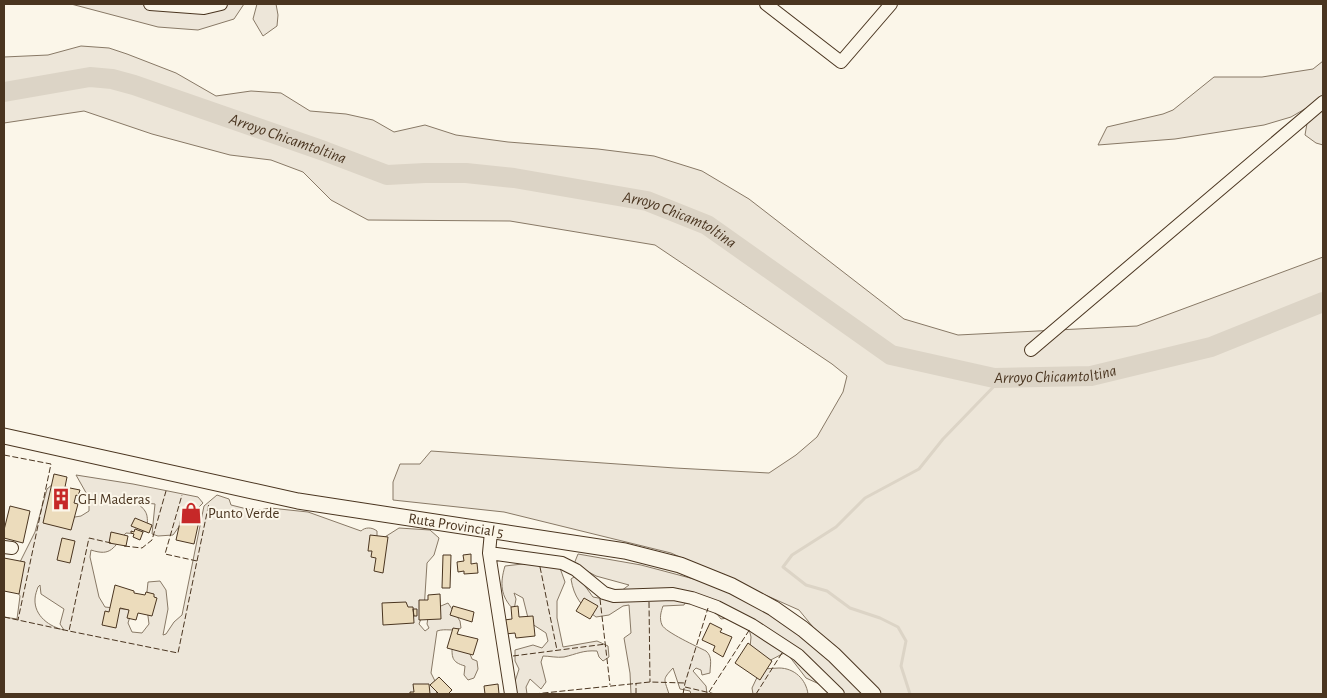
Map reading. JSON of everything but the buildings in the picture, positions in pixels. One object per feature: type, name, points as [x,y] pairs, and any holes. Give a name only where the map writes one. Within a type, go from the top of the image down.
[{"type":"main road","name":"Ruta Provincial 5","points":[[4,436],[266,495],[361,512],[625,551],[680,565],[750,595],[803,629],[834,655],[873,694]]},
{"type":"street","points":[[150,4],[204,8],[221,4]]},
{"type":"street","points":[[766,4],[841,62],[891,4]]},
{"type":"street","points":[[1031,350],[1323,102]]},
{"type":"street","points":[[491,532],[489,553],[511,694]]},
{"type":"street","points":[[489,553],[562,563],[576,570],[604,593],[614,596],[673,594],[717,606],[752,625],[798,655],[838,694]]},
{"type":"shaded area","points":[[71,4],[244,4],[234,19],[198,30],[158,27]]},
{"type":"shaded area","points":[[257,4],[276,4],[277,26],[263,36],[253,19]]},
{"type":"shaded area","points":[[81,46],[109,48],[127,54],[176,73],[216,96],[251,91],[281,93],[310,111],[346,114],[373,120],[394,132],[425,125],[456,135],[654,156],[702,171],[749,199],[904,319],[958,335],[1137,326],[1323,257],[1323,694],[868,694],[799,610],[671,553],[504,512],[393,500],[393,482],[400,464],[420,464],[431,451],[769,473],[796,455],[817,437],[843,392],[847,376],[655,245],[510,221],[368,220],[331,200],[303,172],[271,160],[230,155],[152,134],[84,111],[4,123],[4,57],[48,55]]},
{"type":"shaded area","points":[[1323,61],[1323,145],[1316,143],[1305,135],[1310,106],[1291,117],[1264,125],[1175,139],[1098,145],[1107,127],[1173,110],[1214,77],[1262,77],[1313,69]]},
{"type":"shaded area","points":[[76,475],[198,497],[203,503],[189,513],[173,535],[158,536],[152,534],[155,504],[136,502],[143,508],[146,514],[147,530],[139,534],[126,533],[108,551],[98,552],[91,550],[90,557],[99,597],[105,607],[132,610],[128,623],[132,632],[142,633],[149,624],[146,601],[148,582],[160,581],[166,590],[168,609],[163,635],[182,615],[204,506],[217,495],[229,499],[231,505],[255,511],[270,508],[308,512],[361,531],[367,528],[373,529],[377,531],[377,542],[399,528],[430,530],[439,538],[434,555],[427,563],[424,611],[419,624],[425,631],[429,628],[427,624],[429,611],[448,603],[460,621],[461,628],[437,631],[431,673],[438,687],[436,694],[4,694],[4,617],[17,619],[20,596],[14,585],[15,572],[35,532],[47,489],[59,479],[63,519],[81,516],[89,511],[89,498]],"holes":[[[40,585],[41,594],[64,609],[60,624],[64,630],[48,623],[37,611],[35,599]]]},
{"type":"shaded area","points":[[578,554],[641,565],[709,583],[766,608],[804,636],[866,694],[841,694],[806,678],[786,652],[765,663],[750,648],[751,637],[747,620],[741,616],[721,619],[717,614],[715,602],[663,606],[661,615],[661,622],[664,628],[706,651],[710,656],[710,673],[702,675],[701,670],[696,668],[693,671],[706,686],[707,694],[691,694],[690,691],[680,689],[673,668],[665,680],[669,694],[631,694],[630,673],[624,638],[631,633],[629,605],[623,606],[609,615],[596,617],[579,601],[571,579],[577,575],[593,597],[609,600],[629,585],[596,576],[574,564]]},
{"type":"shaded area","points":[[531,563],[560,568],[565,582],[557,601],[557,618],[563,647],[597,641],[608,646],[609,657],[603,661],[597,651],[564,657],[543,656],[541,662],[546,682],[541,689],[530,679],[526,687],[527,694],[511,694],[519,669],[515,661],[515,650],[533,645],[542,648],[548,641],[546,633],[529,622],[523,598],[514,593],[516,599],[514,610],[506,600],[502,589],[505,566]]},
{"type":"shaded area","points":[[452,644],[468,649],[472,659],[477,661],[478,669],[474,678],[468,680],[464,675],[465,666],[457,663],[453,658]]},
{"type":"shaded area","points":[[779,668],[790,670],[798,675],[805,684],[808,694],[753,694],[752,688],[761,669]]},
{"type":"waterway","name":"Arroyo Chicamtoltina","points":[[4,92],[90,77],[112,79],[324,151],[387,175],[466,173],[514,178],[647,201],[707,225],[891,355],[994,378],[1091,376],[1211,347],[1323,302]]},
{"type":"waterway","name":"Arroyo Chicamtoltina","points":[[1308,308],[1323,306]]},
{"type":"waterway","points":[[910,694],[901,666],[906,641],[898,627],[880,618],[850,608],[827,591],[806,585],[783,567],[792,555],[836,527],[865,498],[919,469],[943,439],[1002,378]]},
{"type":"fence","points":[[4,455],[51,464],[18,620]]},
{"type":"fence","points":[[124,546],[142,548],[152,540],[166,491]]},
{"type":"fence","points":[[111,543],[89,538],[69,631],[178,653],[197,561],[165,554],[182,495]]},
{"type":"fence","points":[[197,561],[209,503]]},
{"type":"fence","points":[[540,567],[557,650]]},
{"type":"fence","points":[[600,599],[610,685]]},
{"type":"fence","points":[[649,602],[650,682]]},
{"type":"fence","points":[[683,694],[708,608]]},
{"type":"fence","points":[[4,617],[69,631]]},
{"type":"fence","points":[[709,692],[750,629]]},
{"type":"fence","points":[[513,656],[606,644]]},
{"type":"fence","points":[[756,694],[782,653]]},
{"type":"fence","points":[[534,694],[650,682],[685,683]]},
{"type":"fence","points":[[636,683],[636,694]]},
{"type":"fence","points":[[685,687],[715,694]]},
{"type":"place","name":"GH Maderas","points":[[61,499]]},
{"type":"place","name":"Punto Verde","points":[[191,513]]}]
